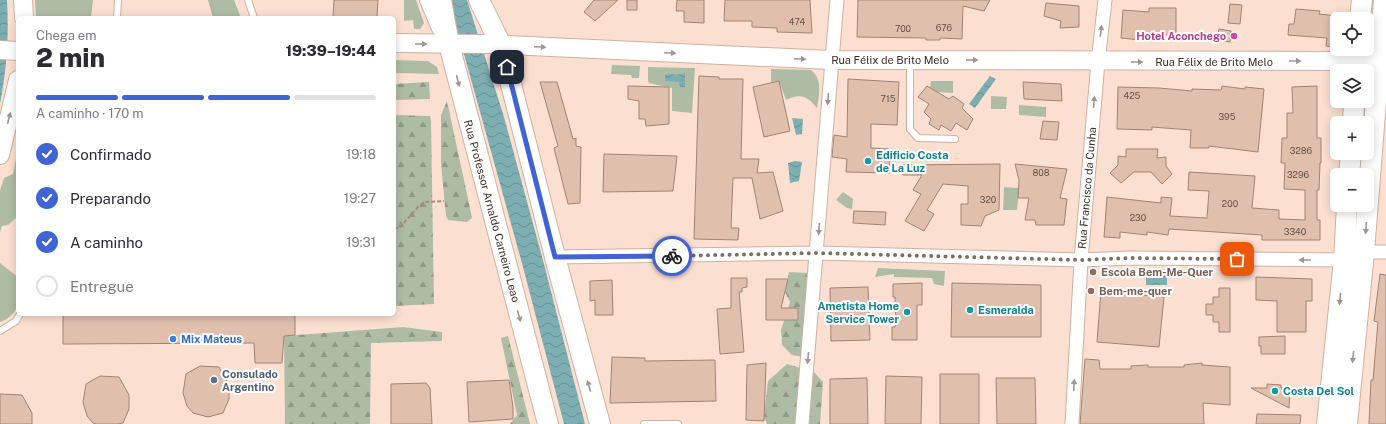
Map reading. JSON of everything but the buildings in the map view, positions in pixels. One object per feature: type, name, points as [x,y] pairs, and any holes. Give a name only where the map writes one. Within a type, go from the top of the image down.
[{"type":"main road","points":[[23,0],[24,16]]},
{"type":"main road","name":"Rua Professor Arnaldo Carneiro Leao","points":[[429,0],[452,44],[548,424]]},
{"type":"main road","points":[[441,0],[452,44]]},
{"type":"main road","points":[[479,0],[494,45],[555,257],[600,424]]},
{"type":"main road","points":[[489,0],[494,45]]},
{"type":"main road","points":[[1361,12],[1362,0]]},
{"type":"main road","points":[[1347,424],[1382,64],[1384,0]]},
{"type":"main road","name":"Rua Félix de Brito Melo","points":[[396,43],[494,45],[831,60],[1098,62],[1357,61],[1382,64]]},
{"type":"main road","points":[[0,155],[16,88]]},
{"type":"main road","points":[[1327,424],[1344,260],[1347,212]]},
{"type":"street","points":[[802,424],[837,0]]},
{"type":"street","name":"Rua Francisco da Cunha","points":[[1072,424],[1081,260],[1098,62],[1105,0]]},
{"type":"street","points":[[1364,252],[1386,252]]},
{"type":"street","points":[[555,257],[817,253],[1081,260],[1138,258],[1344,260]]},
{"type":"lane","points":[[117,16],[118,0]]},
{"type":"lane","points":[[248,0],[253,16]]},
{"type":"lane","points":[[911,60],[910,129],[918,138],[955,139]]},
{"type":"lane","points":[[0,332],[16,321],[19,316]]},
{"type":"lane","points":[[644,424],[678,424]]},
{"type":"path","points":[[396,228],[399,228],[419,206],[426,202],[444,201]]},
{"type":"green space","points":[[35,0],[93,0],[91,16],[36,16]]},
{"type":"green space","points":[[208,0],[234,0],[240,16],[212,16]]},
{"type":"green space","points":[[404,0],[416,0],[424,23],[420,29],[414,29],[413,20],[404,21]]},
{"type":"green space","points":[[396,60],[428,61],[437,67],[439,74],[396,73]]},
{"type":"green space","points":[[612,65],[640,66],[639,78],[632,78],[631,75],[611,74]]},
{"type":"green space","points":[[648,67],[695,68],[692,113],[672,111],[672,88],[649,83]]},
{"type":"green space","points":[[771,69],[811,70],[819,82],[817,108],[807,98],[800,96],[786,100],[779,81],[771,82]]},
{"type":"green space","points":[[931,81],[953,81],[953,93],[936,92],[930,89]]},
{"type":"green space","points":[[429,82],[430,99],[396,100],[396,84]]},
{"type":"green space","points":[[991,96],[1007,97],[1006,109],[991,109]]},
{"type":"green space","points":[[447,101],[472,218],[467,222],[448,220],[446,216],[441,164],[441,115]]},
{"type":"green space","points":[[1019,105],[1046,107],[1046,117],[1019,115]]},
{"type":"green space","points":[[396,115],[430,116],[434,304],[396,306]]},
{"type":"green space","points":[[16,158],[16,218],[8,225],[2,226],[0,232],[0,190],[4,178],[13,174]]},
{"type":"green space","points":[[1004,187],[1019,188],[1017,210],[1003,210]]},
{"type":"green space","points":[[843,192],[853,199],[852,209],[847,208],[836,200]]},
{"type":"green space","points":[[0,263],[16,275],[16,308],[14,313],[9,318],[0,322]]},
{"type":"green space","points":[[878,268],[945,271],[944,286],[934,284],[932,278],[894,277],[894,274],[875,277]]},
{"type":"green space","points":[[789,272],[807,273],[805,354],[802,357],[792,355],[782,345],[781,330],[790,302],[785,292]]},
{"type":"green space","points":[[403,327],[442,332],[442,341],[371,343],[370,424],[285,424],[284,336]]},
{"type":"green space","points":[[508,336],[530,424],[510,424],[517,415],[501,338]]},
{"type":"green space","points":[[787,364],[814,372],[823,382],[820,424],[767,424],[764,416],[768,381]]},
{"type":"water","points":[[0,0],[7,0],[8,26],[6,65],[0,104]]},
{"type":"water","points":[[449,0],[467,0],[504,117],[585,424],[564,424],[523,267]]},
{"type":"water","points":[[685,73],[685,87],[680,87],[679,82],[665,81],[665,75]]},
{"type":"water","points":[[990,76],[996,79],[975,108],[969,104]]},
{"type":"water","points":[[792,118],[803,119],[802,134],[796,135]]},
{"type":"water","points":[[795,161],[802,162],[799,181],[790,183],[788,163]]},
{"type":"water","points":[[1146,274],[1167,274],[1167,285],[1146,285]]},
{"type":"way so far","points":[[672,256],[817,253],[1081,260],[1130,258],[1237,259]]},
{"type":"place","name":"Hotel Aconchego","points":[[1234,36]]},
{"type":"place","name":"Edificio Costa de La Luz","points":[[868,161]]},
{"type":"place","name":"Escola Bem-Me-Quer","points":[[1093,272]]},
{"type":"place","name":"Bem-me-quer","points":[[1091,291]]},
{"type":"place","name":"Esmeralda","points":[[970,310]]},
{"type":"place","name":"Ametista Home Service Tower","points":[[907,312]]},
{"type":"place","name":"Mix Mateus","points":[[173,339]]},
{"type":"place","name":"Consulado Argentino","points":[[214,380]]},
{"type":"place","name":"Costa Del Sol","points":[[1275,391]]},
{"type":"route","points":[[507,67],[555,257],[672,256]]}]
